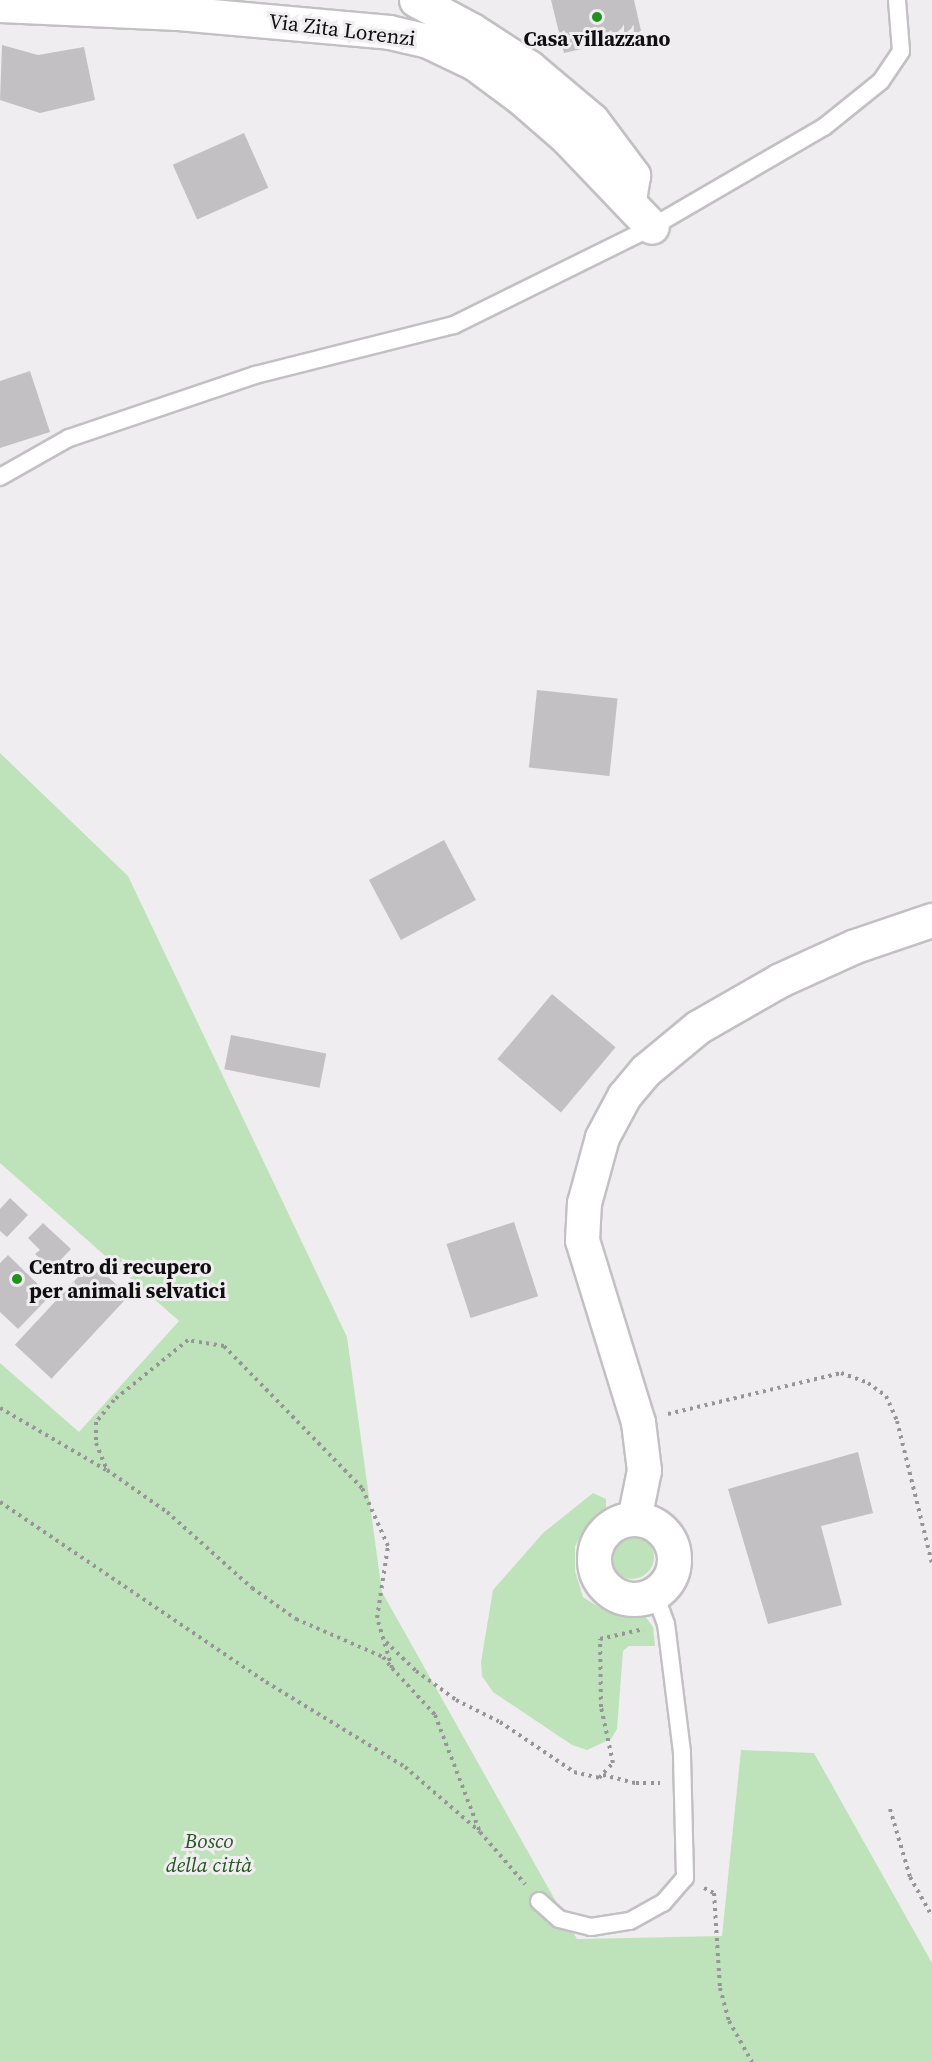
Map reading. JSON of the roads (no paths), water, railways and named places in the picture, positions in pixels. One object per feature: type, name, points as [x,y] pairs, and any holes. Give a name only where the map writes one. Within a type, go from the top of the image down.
[{"type":"street","points":[[416,0],[472,30],[529,67],[592,120],[633,175],[629,201]]},
{"type":"street","name":"Via Zita Lorenzi","points":[[0,5],[178,13],[390,32],[428,41],[474,63],[520,97],[629,201],[652,227]]},
{"type":"street","points":[[634,1519],[644,1470],[638,1422],[582,1240],[591,1167],[602,1137],[624,1096],[646,1070],[698,1027],[780,980],[855,946],[932,920]]},
{"type":"street","points":[[634,1519],[654,1524],[672,1545],[673,1573],[660,1609],[614,1595],[596,1574],[595,1553],[603,1534],[614,1525],[634,1519]]},
{"type":"lane","points":[[0,477],[69,438],[233,383],[454,325],[652,227],[824,127],[881,81],[901,51],[897,0]]},
{"type":"lane","points":[[539,1901],[559,1919],[591,1927],[630,1921],[663,1903],[685,1878],[682,1771],[660,1609]]},
{"type":"place","name":"Casa villazzano","points":[[597,17]]},
{"type":"place","name":"Centro di recupero per animali selvatici","points":[[17,1279]]},
{"type":"park label","name":"Bosco della città","points":[[209,1853]]}]
